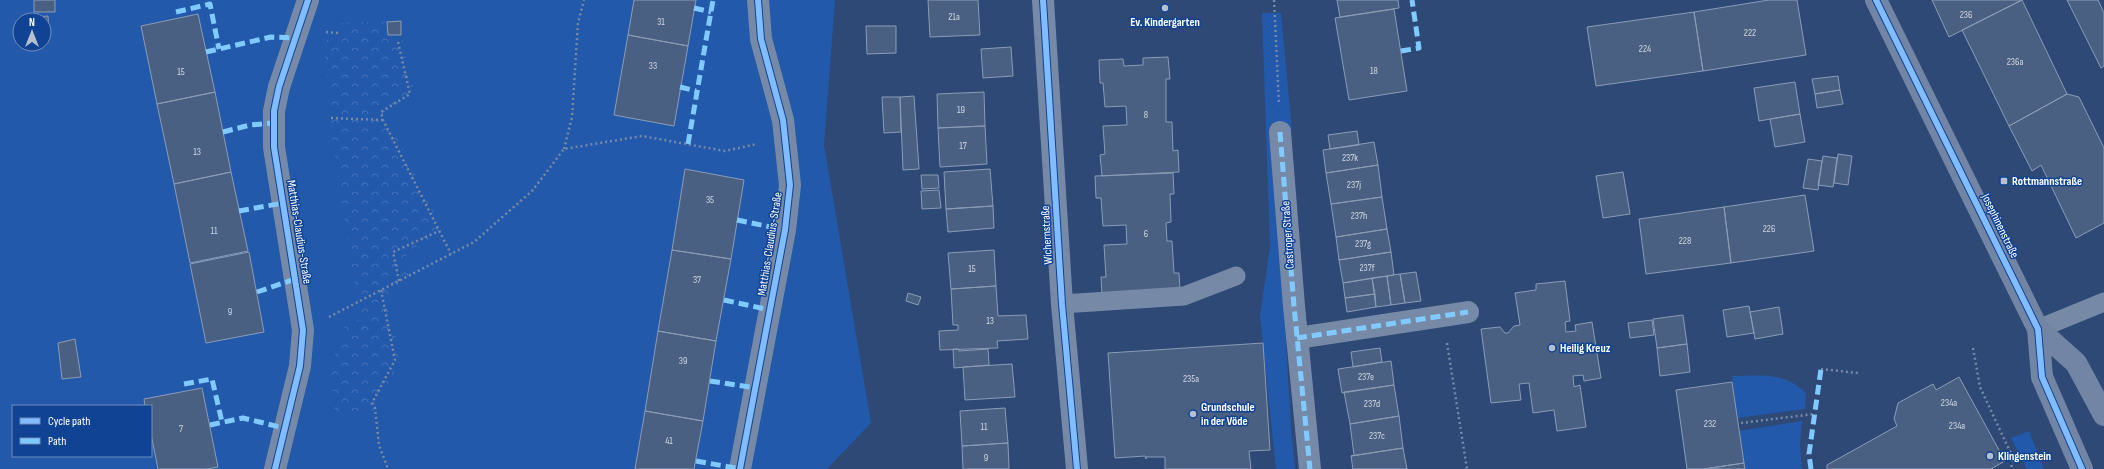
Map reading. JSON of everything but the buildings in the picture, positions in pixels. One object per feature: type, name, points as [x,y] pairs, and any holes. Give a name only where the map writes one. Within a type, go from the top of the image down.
[{"type":"street","name":"Matthias-Claudius-Straße","points":[[275,469],[300,366],[303,330],[274,147],[273,124],[279,87],[308,0]]},
{"type":"street","name":"Matthias-Claudius-Straße","points":[[741,469],[785,230],[790,185],[783,120],[760,39],[758,0]]},
{"type":"street","name":"Wichernstraße","points":[[1043,0],[1062,304],[1077,469]]},
{"type":"street","name":"Josephinenstraße","points":[[1876,0],[2038,330],[2042,377],[2082,469]]},
{"type":"street","name":"Castroper Straße","points":[[1280,132],[1297,338],[1310,469]]},
{"type":"street","points":[[1297,338],[1468,312]]},
{"type":"street","name":"Josephinenstraße","points":[[2038,330],[2076,363],[2104,415]]},
{"type":"lane","points":[[1062,304],[1184,296],[1236,276]]},
{"type":"lane","points":[[2038,330],[2104,302]]},
{"type":"path","points":[[303,330],[474,242],[532,191],[564,149],[572,118],[578,24],[584,0]]},
{"type":"path","points":[[1274,0],[1280,132]]},
{"type":"path","points":[[398,42],[410,94],[380,112],[451,254]]},
{"type":"path","points":[[331,118],[383,120]]},
{"type":"path","points":[[564,149],[642,136],[725,151],[785,139]]},
{"type":"path","points":[[399,281],[393,252],[439,230]]},
{"type":"path","points":[[381,290],[395,360],[372,403],[375,408],[379,445],[388,469]]},
{"type":"path","points":[[1443,316],[1467,469]]},
{"type":"path","points":[[1973,348],[1980,387],[2012,458],[2011,469]]},
{"type":"path","points":[[1821,369],[1858,373]]},
{"type":"path","points":[[1741,423],[1814,414]]},
{"type":"green space","points":[[0,0],[835,0],[824,145],[871,423],[827,469],[0,469]]},
{"type":"green space","points":[[1262,13],[1281,13],[1292,131],[1274,133],[1291,428],[1295,469],[1276,469],[1260,316],[1270,247]]},
{"type":"green space","points":[[401,21],[401,34],[415,94],[384,112],[445,233],[405,252],[416,280],[391,292],[389,309],[399,353],[397,367],[383,394],[372,411],[335,415],[331,375],[338,339],[345,335],[344,323],[360,319],[328,110],[332,109],[323,41],[337,37],[339,23]]},
{"type":"green space","points":[[1732,376],[1771,376],[1789,381],[1806,393],[1805,409],[1737,418]]},
{"type":"green space","points":[[1802,421],[1800,444],[1802,469],[1745,469],[1739,431]]},
{"type":"green space","points":[[2029,431],[2044,469],[2027,469],[2011,438]]},
{"type":"marked path","points":[[688,144],[713,0]]},
{"type":"marked path","points":[[1401,51],[1419,48],[1412,0]]},
{"type":"marked path","points":[[176,12],[210,4],[219,49]]},
{"type":"marked path","points":[[694,8],[711,12]]},
{"type":"marked path","points":[[206,52],[271,37],[296,38]]},
{"type":"marked path","points":[[680,87],[696,91]]},
{"type":"marked path","points":[[223,132],[250,125],[273,123]]},
{"type":"marked path","points":[[1280,132],[1294,306],[1310,469]]},
{"type":"marked path","points":[[239,211],[283,203]]},
{"type":"marked path","points":[[737,220],[785,230]]},
{"type":"marked path","points":[[257,292],[295,279]]},
{"type":"marked path","points":[[724,300],[770,310]]},
{"type":"marked path","points":[[1297,338],[1468,312]]},
{"type":"marked path","points":[[1811,469],[1809,454],[1821,369]]},
{"type":"marked path","points":[[184,384],[212,379],[222,422]]},
{"type":"marked path","points":[[710,381],[756,388]]},
{"type":"marked path","points":[[210,425],[243,418],[284,428]]},
{"type":"marked path","points":[[696,461],[741,469]]},
{"type":"cycle path","points":[[275,469],[300,366],[303,330],[274,147],[274,111],[279,87],[308,0]]},
{"type":"cycle path","points":[[740,469],[785,230],[790,185],[783,120],[761,39],[758,0]]},
{"type":"cycle path","points":[[1043,0],[1062,304],[1077,469]]},
{"type":"cycle path","points":[[1876,0],[2038,329],[2042,377],[2082,469]]},
{"type":"place","name":"Ev. Kindergarten","points":[[1165,8]]},
{"type":"place","name":"Rottmannstraße","points":[[2004,181]]},
{"type":"place","name":"Heilig Kreuz","points":[[1552,348]]},
{"type":"place","name":"Grundschule in der Vöde","points":[[1193,414]]},
{"type":"place","name":"Klingenstein","points":[[1990,456]]}]
